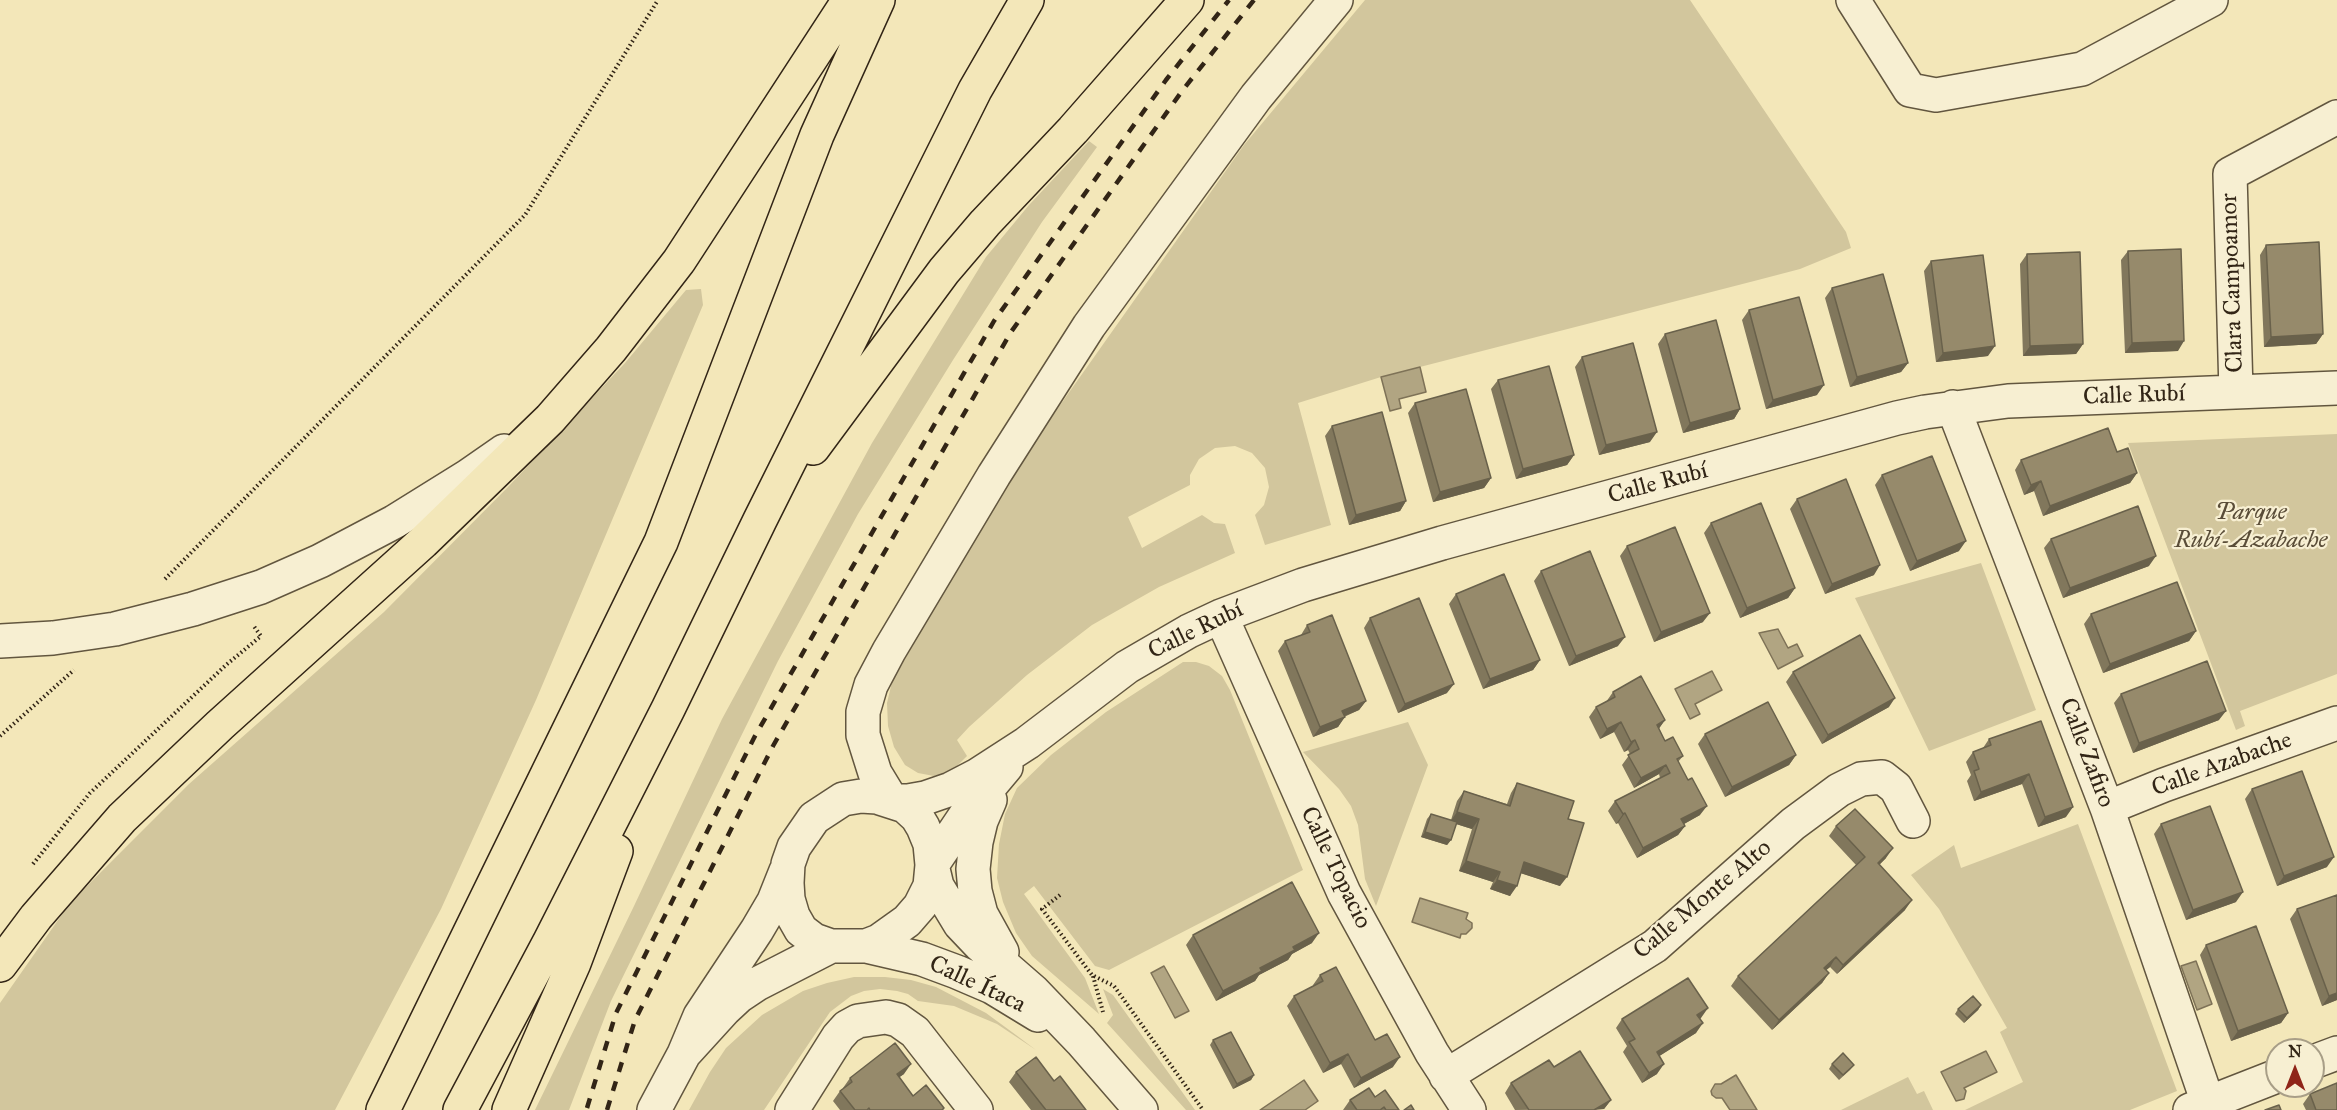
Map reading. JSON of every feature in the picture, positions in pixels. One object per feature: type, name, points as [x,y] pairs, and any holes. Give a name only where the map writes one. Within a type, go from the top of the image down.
[{"type":"main road","points":[[0,965],[36,917],[122,818],[220,724],[423,542],[549,419],[611,349],[679,261],[849,0]]},
{"type":"main road","points":[[383,1110],[660,542],[817,135],[878,0]]},
{"type":"main road","points":[[460,1110],[550,941],[668,709],[975,90],[1027,0]]},
{"type":"main road","points":[[760,520],[944,271],[1073,130],[1187,0]]},
{"type":"main road","points":[[509,1110],[574,963],[668,709]]},
{"type":"street","points":[[892,801],[876,773],[863,735],[863,712],[871,685],[889,651],[993,475],[1089,326],[1256,97],[1336,0]]},
{"type":"street","points":[[1853,0],[1910,90],[1936,95],[2082,69],[2211,0]]},
{"type":"street","name":"Clara Campoamor","points":[[2236,392],[2230,174],[2337,117]]},
{"type":"street","name":"Calle Rubí","points":[[892,801],[908,801],[951,789],[976,776],[1027,743],[1127,667],[1189,631],[1221,616],[1303,585],[1442,543],[1897,418],[1953,407],[2008,401],[2337,388]]},
{"type":"street","name":"Calle Zafiro","points":[[1953,407],[2107,808],[2199,1106]]},
{"type":"street","points":[[0,641],[52,638],[115,629],[193,609],[261,587],[320,561],[394,522],[468,476],[549,419]]},
{"type":"street","name":"Calle Topacio","points":[[1221,616],[1344,893],[1446,1076],[1469,1110]]},
{"type":"street","name":"Calle Azabache","points":[[2107,808],[2164,785],[2337,723]]},
{"type":"street","name":"Calle Rubí","points":[[932,865],[965,816],[1027,743]]},
{"type":"street","points":[[1002,772],[981,821],[973,869],[975,891],[981,914],[1020,979]]},
{"type":"street","name":"Calle Monte Alto","points":[[1446,1076],[1655,946],[1792,824],[1839,790],[1861,779],[1882,777],[1896,788],[1913,821]]},
{"type":"street","points":[[654,1110],[684,1054],[700,1016],[758,930],[774,901],[794,847],[804,830],[824,810],[843,799],[861,795],[905,806],[917,817],[930,844],[932,865],[930,886],[920,906],[907,921],[879,941],[866,946],[831,946],[814,940],[801,930],[793,916],[788,899],[788,864]]},
{"type":"street","name":"Calle Ítaca","points":[[932,865],[937,886],[960,924],[979,944],[1020,979],[1081,1041],[1141,1110]]},
{"type":"street","points":[[684,1054],[739,996],[757,984],[831,946]]},
{"type":"street","name":"Calle Ítaca","points":[[866,946],[922,959],[992,987],[1081,1041]]},
{"type":"street","points":[[792,1110],[838,1037],[847,1027],[858,1021],[886,1017],[898,1020],[915,1032],[976,1110]]},
{"type":"street","points":[[2199,1106],[2265,1081]]},
{"type":"path","points":[[157,587],[525,215],[658,0]]},
{"type":"path","points":[[30,867],[90,793],[226,665],[261,636],[251,622]]},
{"type":"path","points":[[0,736],[74,670],[85,667]]},
{"type":"path","points":[[1060,895],[1042,909],[1092,975],[1114,986],[1203,1110]]},
{"type":"green space","points":[[1365,0],[1690,0],[1846,232],[1851,248],[1800,269],[1381,377],[1298,403],[1331,525],[1265,545],[1255,515],[1264,505],[1269,487],[1265,468],[1252,453],[1235,446],[1215,448],[1199,459],[1190,475],[1190,485],[1128,517],[1142,548],[1202,515],[1214,523],[1225,524],[1235,553],[1159,587],[1092,625],[1027,675],[969,727],[957,740],[967,756],[951,772],[934,776],[918,773],[905,765],[894,747],[888,726],[887,703],[892,682],[967,550],[1046,425],[1244,145]]},
{"type":"green space","points":[[1089,141],[1097,147],[1042,222],[953,360],[858,514],[778,661],[611,1001],[569,1110],[535,1110],[722,719],[872,443],[986,257],[1029,205]]},
{"type":"green space","points":[[701,289],[703,305],[536,700],[441,909],[335,1110],[0,1110],[0,1003],[70,903],[189,784],[384,612],[507,488],[625,363],[686,290]]},
{"type":"green space","name":"Parque Rubí-Azabache","points":[[2337,434],[2337,674],[2240,711],[2245,726],[2236,730],[2128,443]]},
{"type":"green space","points":[[1981,563],[2036,710],[1929,751],[1855,598]]},
{"type":"green space","points":[[1183,662],[1196,662],[1209,666],[1222,676],[1230,690],[1303,870],[1109,970],[1095,966],[1034,886],[1024,894],[1085,978],[1099,1014],[1032,956],[1016,933],[1003,902],[997,878],[999,844],[1005,814],[1017,788],[1051,755],[1106,712]]},
{"type":"green space","points":[[1408,722],[1428,765],[1376,906],[1365,879],[1358,825],[1351,806],[1339,789],[1303,752]]},
{"type":"green space","points":[[2078,824],[2177,1091],[2130,1110],[1965,1110],[2023,1082],[2000,1032],[2007,1028],[1939,909],[1911,875],[1954,845],[1961,868]]},
{"type":"green space","points":[[854,977],[911,980],[936,987],[986,1013],[1036,1050],[997,1024],[954,1006],[918,1001],[908,994],[897,991],[880,989],[864,991],[851,996],[830,1012],[764,1110],[689,1110],[726,1048],[762,1015],[803,991]]},
{"type":"green space","points":[[1103,989],[1113,995],[1195,1110],[1186,1110],[1107,1023],[1113,1015]]},
{"type":"green space","points":[[1908,1077],[1917,1094],[1924,1091],[1933,1110],[1841,1110]]},
{"type":"shaded area","points":[[1420,367],[1426,392],[1399,399],[1401,408],[1390,411],[1381,377]]},
{"type":"shaded area","points":[[1778,629],[1788,648],[1797,644],[1803,656],[1778,669],[1759,633]]},
{"type":"shaded area","points":[[1712,671],[1722,690],[1695,704],[1700,714],[1690,719],[1675,689]]},
{"type":"shaded area","points":[[1420,898],[1468,913],[1466,919],[1472,923],[1472,928],[1466,934],[1461,934],[1460,938],[1412,922]]},
{"type":"shaded area","points":[[2196,961],[2212,1004],[2197,1010],[2181,966]]},
{"type":"shaded area","points":[[1164,966],[1189,1011],[1175,1018],[1151,973]]},
{"type":"shaded area","points":[[1986,1051],[1997,1072],[1964,1088],[1966,1091],[1964,1099],[1956,1101],[1941,1072]]},
{"type":"shaded area","points":[[1736,1075],[1757,1110],[1730,1110],[1722,1098],[1712,1095],[1711,1091],[1715,1084],[1721,1084]]},
{"type":"shaded area","points":[[1304,1080],[1318,1101],[1305,1110],[1260,1110]]},
{"type":"building","points":[[2319,242],[2323,334],[2271,337],[2266,245]]},
{"type":"building","points":[[2181,249],[2184,341],[2132,343],[2128,251]]},
{"type":"building","points":[[2080,252],[2083,344],[2030,346],[2027,254]]},
{"type":"building","points":[[1983,255],[1995,346],[1943,353],[1931,261]]},
{"type":"building","points":[[1883,274],[1908,363],[1857,377],[1832,288]]},
{"type":"building","points":[[1799,297],[1824,385],[1773,400],[1749,310]]},
{"type":"building","points":[[1716,320],[1740,409],[1690,423],[1665,334]]},
{"type":"building","points":[[1633,343],[1657,432],[1606,445],[1582,357]]},
{"type":"building","points":[[1549,366],[1574,455],[1523,469],[1498,380]]},
{"type":"building","points":[[1466,389],[1491,478],[1440,492],[1415,403]]},
{"type":"building","points":[[1382,412],[1406,501],[1356,515],[1332,426]]},
{"type":"building","points":[[2108,428],[2117,452],[2128,448],[2137,473],[2050,506],[2041,481],[2031,485],[2021,460]]},
{"type":"building","points":[[1932,456],[1966,541],[1917,561],[1882,475]]},
{"type":"building","points":[[1846,479],[1880,565],[1832,584],[1797,499]]},
{"type":"building","points":[[1761,503],[1795,588],[1747,608],[1711,523]]},
{"type":"building","points":[[2138,506],[2156,556],[2070,588],[2051,539]]},
{"type":"building","points":[[1675,527],[1710,613],[1661,632],[1627,546]]},
{"type":"building","points":[[1590,551],[1625,637],[1576,656],[1541,571]]},
{"type":"building","points":[[1504,574],[1540,660],[1490,679],[1456,594]]},
{"type":"building","points":[[2177,582],[2196,631],[2110,664],[2091,614]]},
{"type":"building","points":[[1419,598],[1454,684],[1405,704],[1370,618]]},
{"type":"building","points":[[1332,615],[1366,701],[1342,711],[1345,717],[1320,727],[1285,641],[1310,632],[1307,625]]},
{"type":"building","points":[[1860,635],[1895,698],[1828,735],[1793,672]]},
{"type":"building","points":[[2207,661],[2226,711],[2139,743],[2121,694]]},
{"type":"building","points":[[1641,676],[1665,720],[1657,725],[1665,741],[1673,737],[1683,756],[1677,759],[1688,780],[1692,778],[1707,806],[1681,819],[1685,826],[1643,848],[1625,813],[1623,814],[1615,801],[1670,773],[1666,765],[1641,778],[1628,755],[1639,749],[1635,740],[1631,742],[1621,722],[1607,729],[1596,707],[1615,697],[1613,692]]},
{"type":"building","points":[[1768,702],[1796,755],[1732,787],[1705,734]]},
{"type":"building","points":[[2041,721],[2073,807],[2045,817],[2029,774],[1981,792],[1974,771],[1979,769],[1973,752],[1991,745],[1989,739]]},
{"type":"building","points":[[2302,771],[2334,857],[2284,876],[2252,789]]},
{"type":"building","points":[[1517,783],[1574,801],[1568,819],[1584,823],[1567,877],[1524,862],[1517,886],[1497,880],[1500,872],[1466,861],[1479,819],[1457,812],[1464,791],[1510,806]]},
{"type":"building","points":[[2210,806],[2243,892],[2193,910],[2161,824]]},
{"type":"building","points":[[1855,809],[1893,848],[1878,863],[1912,900],[1843,965],[1836,957],[1824,968],[1829,973],[1779,1020],[1738,976],[1865,857],[1836,826]]},
{"type":"building","points":[[1431,814],[1457,822],[1451,840],[1425,832]]},
{"type":"building","points":[[1292,882],[1319,933],[1293,947],[1295,950],[1260,968],[1262,971],[1223,991],[1193,935]]},
{"type":"building","points":[[2337,895],[2337,993],[2329,996],[2297,909]]},
{"type":"building","points":[[2256,926],[2288,1013],[2238,1031],[2206,945]]},
{"type":"building","points":[[1336,967],[1375,1040],[1387,1034],[1400,1057],[1361,1078],[1348,1054],[1330,1063],[1294,996],[1323,981],[1320,975]]},
{"type":"building","points":[[1688,978],[1708,1008],[1697,1015],[1703,1023],[1657,1052],[1664,1064],[1649,1073],[1629,1042],[1635,1039],[1622,1019]]},
{"type":"building","points":[[1973,996],[1981,1005],[1967,1018],[1958,1009]]},
{"type":"building","points":[[1231,1032],[1254,1075],[1237,1084],[1213,1040]]},
{"type":"building","points":[[895,1043],[911,1064],[897,1074],[913,1096],[926,1085],[944,1108],[942,1110],[870,1110],[869,1108],[855,1110],[840,1091],[852,1082],[850,1078]]},
{"type":"building","points":[[1580,1051],[1611,1100],[1594,1110],[1529,1110],[1511,1083],[1549,1060],[1554,1067]]},
{"type":"building","points":[[1843,1053],[1854,1065],[1843,1075],[1832,1064]]},
{"type":"building","points":[[1036,1057],[1054,1081],[1060,1076],[1086,1110],[1046,1110],[1016,1072]]},
{"type":"building","points":[[2337,1083],[2337,1110],[2316,1110],[2312,1098],[2325,1098],[2325,1088]]},
{"type":"building","points":[[1369,1088],[1375,1097],[1385,1090],[1399,1110],[1386,1110],[1384,1107],[1380,1110],[1357,1110],[1350,1100]]},
{"type":"building","points":[[1411,1105],[1414,1110],[1404,1110]]},
{"type":"building","points":[[2279,1105],[2281,1110],[2265,1110]]},
{"type":"railway","points":[[587,1108],[616,1013],[755,736],[994,321],[1166,80],[1229,0]]},
{"type":"railway","points":[[607,1110],[635,1020],[773,746],[1011,332],[1182,91],[1254,0]]}]
